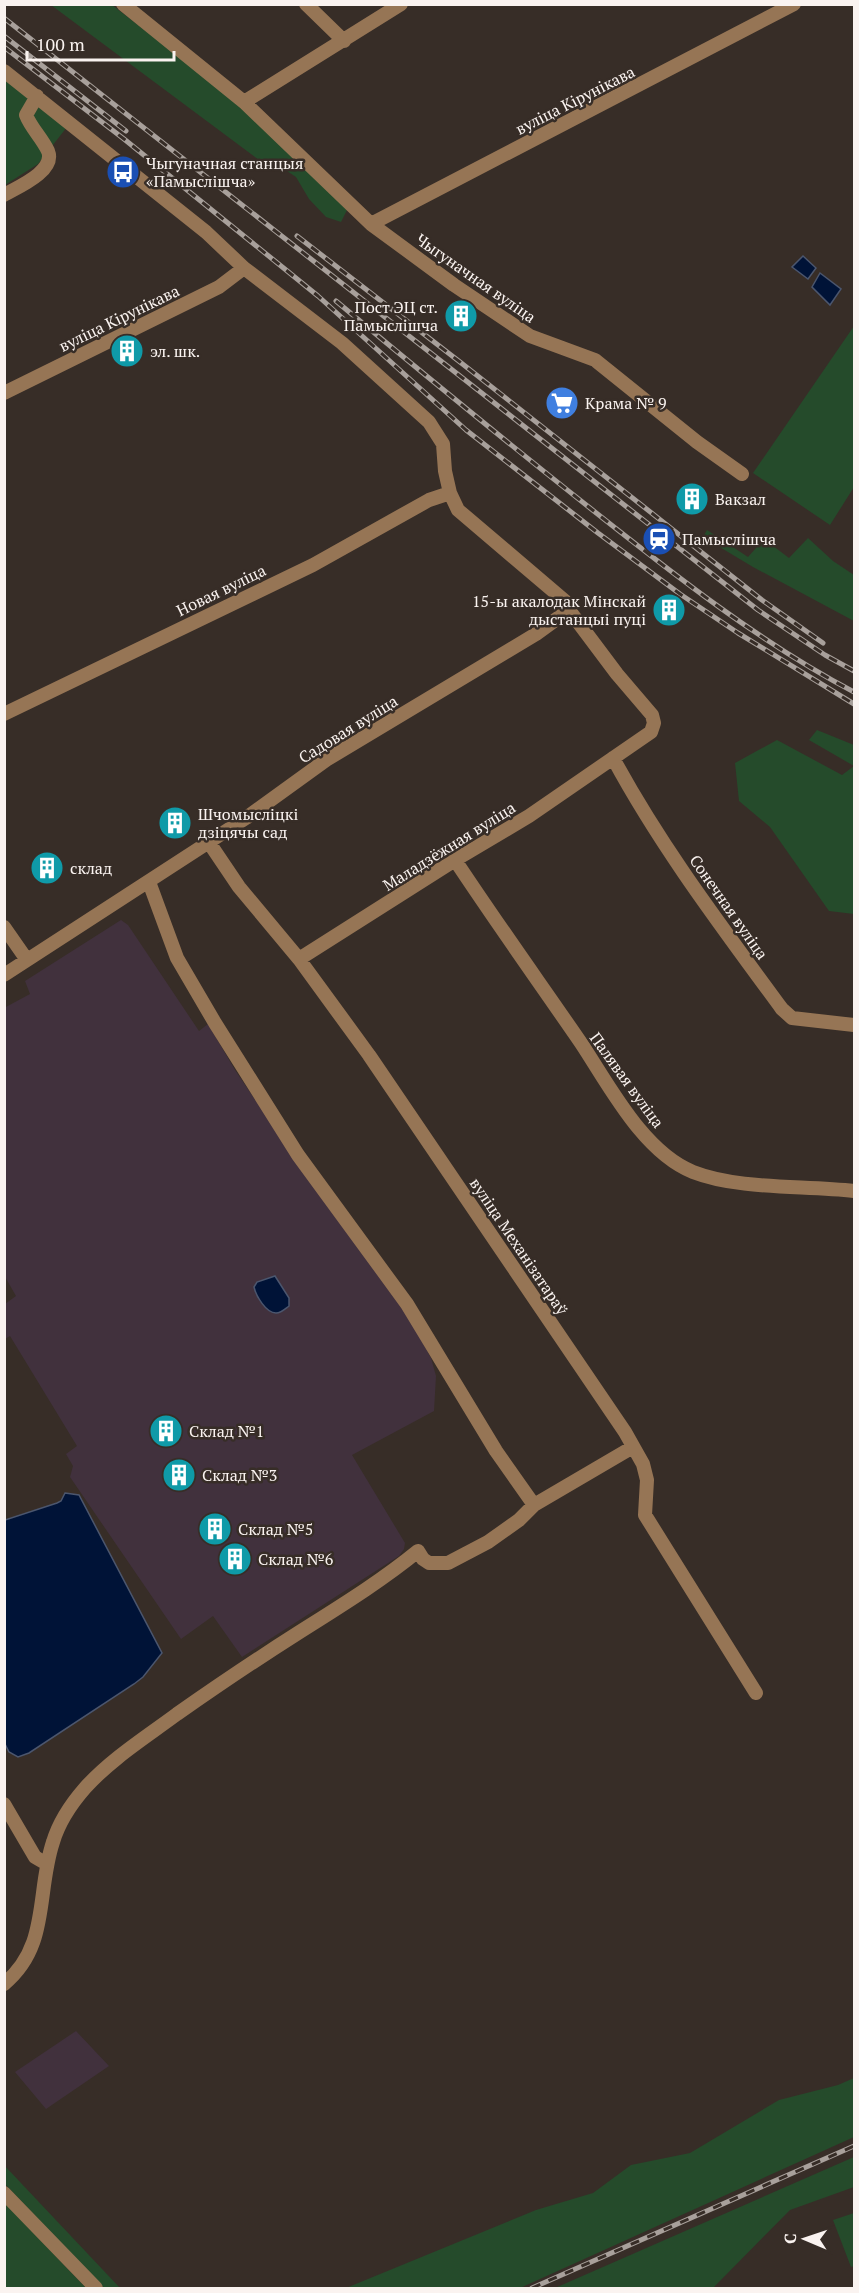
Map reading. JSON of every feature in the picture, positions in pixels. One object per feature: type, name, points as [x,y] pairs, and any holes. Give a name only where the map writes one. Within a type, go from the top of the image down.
[{"type":"street","name":"Чыгуначная вуліца","points":[[123,4],[244,102],[370,224],[454,285],[530,336],[595,360],[697,442],[742,474]]},
{"type":"street","points":[[306,4],[344,41]]},
{"type":"street","points":[[244,102],[401,4]]},
{"type":"street","name":"вуліца Кірунікава","points":[[370,224],[794,4]]},
{"type":"street","points":[[4,71],[206,232],[244,268],[342,343],[429,422],[443,444],[445,471],[450,493],[458,510],[553,589],[565,601],[569,610]]},
{"type":"street","points":[[4,195],[41,172],[48,164],[48,153],[26,115],[37,96]]},
{"type":"street","name":"вуліца Кірунікава","points":[[4,393],[219,287],[244,268]]},
{"type":"street","name":"Новая вуліца","points":[[4,714],[313,565],[429,500],[450,493]]},
{"type":"street","name":"Маладзёжная вуліца","points":[[300,959],[455,860],[529,816],[651,732],[654,723],[652,715],[617,674],[569,610]]},
{"type":"street","name":"Садовая вуліца","points":[[4,975],[246,818],[326,760],[536,634],[569,610]]},
{"type":"street","name":"Сонечная вуліца","points":[[613,758],[644,812],[698,896],[782,1009],[792,1018],[855,1025]]},
{"type":"street","name":"вуліца Механізатараў","points":[[208,841],[239,887],[300,959],[369,1055],[625,1432],[643,1464],[646,1480],[645,1515],[756,1693]]},
{"type":"street","name":"Палявая вуліца","points":[[455,860],[619,1102],[657,1148],[674,1162],[691,1171],[728,1181],[855,1191]]},
{"type":"street","points":[[149,882],[177,958],[214,1023],[298,1155],[407,1304],[496,1451],[534,1504]]},
{"type":"street","points":[[4,927],[27,960]]},
{"type":"street","points":[[4,1984],[20,1971],[30,1955],[39,1923],[48,1864],[59,1825],[72,1804],[101,1773],[142,1740],[238,1672],[388,1575],[418,1551],[429,1563],[448,1563],[488,1542],[519,1520],[534,1504],[633,1447]]},
{"type":"street","points":[[4,1804],[35,1857],[48,1864]]},
{"type":"street","points":[[4,2193],[96,2289]]},
{"type":"shaded area","points":[[121,920],[128,925],[199,1031],[208,1024],[235,1070],[325,1203],[405,1309],[431,1358],[436,1376],[434,1411],[352,1455],[405,1543],[404,1549],[399,1556],[242,1657],[213,1616],[181,1639],[70,1477],[73,1466],[66,1454],[77,1446],[10,1336],[5,1339],[5,1304],[16,1296],[4,1275],[4,1008],[30,994],[25,981]]},
{"type":"shaded area","points":[[76,2031],[109,2066],[46,2109],[15,2072]]},
{"type":"green space","points":[[51,5],[112,5],[202,74],[272,133],[347,210],[341,222],[326,217],[309,199],[296,177],[287,171],[271,169]]},
{"type":"green space","points":[[4,79],[67,127],[38,164],[5,185]]},
{"type":"green space","points":[[854,326],[854,487],[830,525],[753,473]]},
{"type":"green space","points":[[707,530],[748,557],[764,539],[789,558],[808,538],[833,561],[854,575],[854,621],[753,567],[703,537]]},
{"type":"green space","points":[[817,730],[854,745],[854,766],[809,740]]},
{"type":"green space","points":[[777,740],[842,775],[854,766],[854,914],[829,911],[770,827],[739,801],[735,763]]},
{"type":"green space","points":[[854,2078],[854,2137],[520,2288],[346,2288],[536,2210],[593,2193],[631,2165],[690,2153],[779,2100],[838,2085]]},
{"type":"green space","points":[[854,2157],[854,2187],[790,2210],[713,2288],[555,2288]]},
{"type":"green space","points":[[4,2165],[120,2288],[104,2288],[5,2184]]},
{"type":"green space","points":[[5,2203],[86,2288],[5,2288]]},
{"type":"green space","points":[[854,2213],[854,2266],[851,2267],[833,2220]]},
{"type":"water","points":[[803,256],[816,268],[808,279],[792,267]]},
{"type":"water","points":[[820,273],[841,289],[830,305],[812,287]]},
{"type":"water","points":[[275,1276],[289,1298],[289,1306],[276,1313],[265,1307],[254,1287],[257,1282]]},
{"type":"water","points":[[65,1493],[79,1495],[162,1653],[143,1677],[134,1684],[29,1753],[18,1757],[9,1752],[5,1744],[5,1520],[57,1503],[61,1501]]},
{"type":"railway","points":[[4,18],[758,610],[825,655],[854,671]]},
{"type":"railway","points":[[4,36],[126,131]]},
{"type":"railway","points":[[4,47],[124,139],[318,296],[466,430],[598,533],[680,594],[738,633],[854,704]]},
{"type":"railway","points":[[297,236],[762,600],[823,643]]},
{"type":"railway","points":[[336,301],[526,457],[685,582],[785,652],[854,692]]},
{"type":"railway","points":[[532,2288],[854,2146]]},
{"type":"place","name":"Чыгуначная станцыя «Памыслішча»","points":[[123,172]]},
{"type":"place","name":"Пост ЭЦ ст. Памыслішча","points":[[461,316]]},
{"type":"place","name":"эл. шк.","points":[[127,351]]},
{"type":"place","name":"Крама № 9","points":[[562,403]]},
{"type":"place","name":"Вакзал","points":[[692,499]]},
{"type":"place","name":"Памыслішча","points":[[659,539]]},
{"type":"place","name":"15-ы акалодак Мінскай дыстанцыі пуці","points":[[669,610]]},
{"type":"place","name":"Шчомысліцкі дзіцячы сад","points":[[175,823]]},
{"type":"place","name":"склад","points":[[47,868]]},
{"type":"place","name":"Склад №1","points":[[166,1431]]},
{"type":"place","name":"Склад №3","points":[[179,1475]]},
{"type":"place","name":"Склад №5","points":[[215,1529]]},
{"type":"place","name":"Склад №6","points":[[235,1559]]}]
